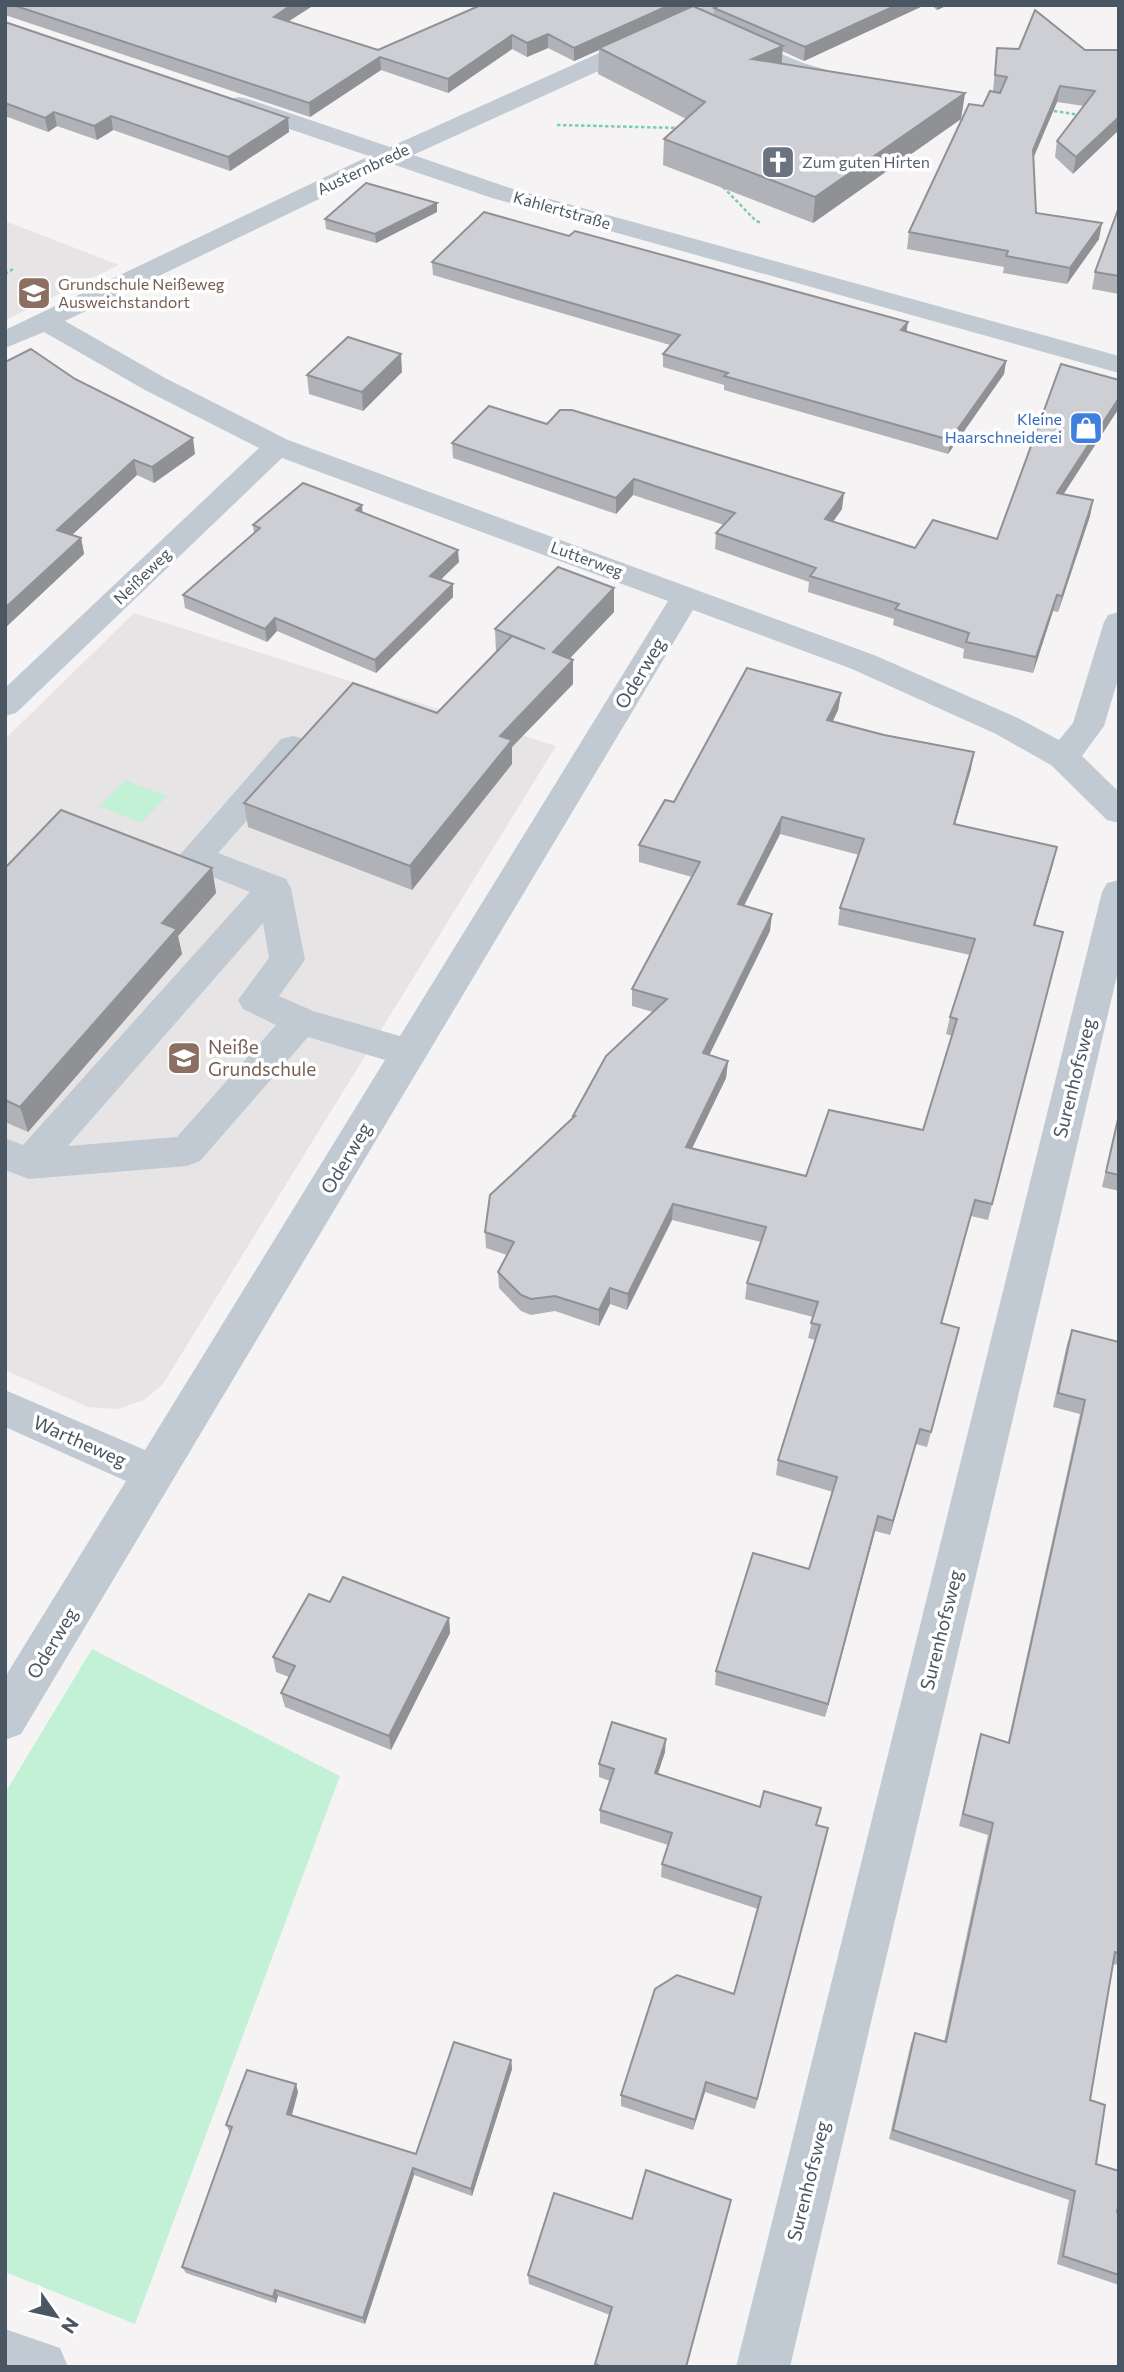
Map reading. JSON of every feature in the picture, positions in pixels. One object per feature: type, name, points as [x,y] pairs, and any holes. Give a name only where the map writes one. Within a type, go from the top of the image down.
[{"type":"street","name":"Austernbrede","points":[[5,340],[390,156],[725,5]]},
{"type":"street","name":"Kahlertstraße","points":[[218,96],[501,193],[1119,365]]},
{"type":"street","name":"Lutterweg","points":[[45,321],[155,384],[278,446],[863,662],[1007,726],[1063,757],[1119,812]]},
{"type":"street","name":"Neißeweg","points":[[5,706],[278,446]]},
{"type":"street","name":"Oderweg","points":[[5,1719],[686,596]]},
{"type":"street","points":[[1063,757],[1088,726],[1119,622]]},
{"type":"street","points":[[274,888],[195,857],[293,747]]},
{"type":"street","points":[[274,888],[287,960],[256,1000],[301,1021],[410,1053]]},
{"type":"street","points":[[17,1158],[274,888]]},
{"type":"street","name":"Surenhofsweg","points":[[763,2367],[1119,892]]},
{"type":"street","points":[[17,1158],[187,1151],[301,1021]]},
{"type":"street","name":"Wartheweg","points":[[5,1408],[155,1474]]},
{"type":"street","points":[[5,2356],[41,2367]]},
{"type":"lane","points":[[691,20],[796,67],[827,76]]},
{"type":"path","points":[[1047,110],[1083,116]]},
{"type":"path","points":[[485,113],[518,124],[685,128]]},
{"type":"path","points":[[717,181],[756,221],[767,225]]},
{"type":"path","points":[[5,274],[13,269]]},
{"type":"shaded area","name":"Grundschule Neißeweg Ausweichstandort","points":[[5,221],[119,265],[5,320]]},
{"type":"shaded area","name":"Neiße Grundschule","points":[[134,613],[556,746],[163,1384],[144,1400],[118,1409],[88,1407],[5,1370],[5,739]]},
{"type":"green space","points":[[125,780],[167,796],[141,823],[99,806]]},
{"type":"green space","points":[[92,1649],[340,1776],[135,2324],[5,2272],[5,1793]]},
{"type":"building","points":[[13,5],[291,5],[274,17],[378,50],[481,5],[670,5],[574,48],[548,34],[527,43],[512,35],[448,79],[380,57],[309,103]]},
{"type":"building","points":[[720,5],[897,5],[805,47],[714,8]]},
{"type":"building","points":[[693,6],[783,46],[752,59],[965,93],[815,197],[664,139],[705,102],[599,48]]},
{"type":"building","points":[[1035,10],[1085,50],[1119,50],[1119,117],[1076,157],[1057,141],[1095,91],[1060,86],[1033,150],[1036,213],[1102,223],[1070,268],[1006,256],[1008,251],[909,232],[969,104],[983,106],[990,91],[1000,93],[1007,77],[995,75],[997,48],[1019,49]]},
{"type":"building","points":[[5,22],[288,118],[228,157],[111,116],[94,126],[54,112],[45,118],[5,103]]},
{"type":"building","points":[[366,183],[437,203],[375,234],[325,219]]},
{"type":"building","points":[[1119,207],[1119,276],[1095,272]]},
{"type":"building","points":[[484,212],[569,236],[575,231],[908,322],[901,330],[1006,361],[950,440],[724,376],[728,373],[663,354],[680,335],[432,262]]},
{"type":"building","points":[[348,337],[401,354],[362,392],[307,375]]},
{"type":"building","points":[[31,349],[75,379],[193,438],[152,467],[134,460],[57,530],[81,538],[5,608],[5,362]]},
{"type":"building","points":[[1061,364],[1119,380],[1119,398],[1057,493],[1093,500],[1062,596],[1057,595],[1036,657],[966,642],[969,633],[895,609],[899,604],[810,576],[816,568],[716,533],[735,513],[634,479],[616,498],[452,443],[489,406],[547,424],[560,410],[572,410],[844,493],[825,519],[915,548],[933,520],[997,539]]},
{"type":"building","points":[[303,483],[362,505],[356,510],[458,550],[430,576],[453,584],[375,660],[275,618],[265,629],[183,595],[260,528],[253,525]]},
{"type":"building","points":[[558,567],[614,588],[553,652],[573,660],[500,736],[512,740],[410,866],[244,803],[353,683],[437,713],[512,636],[545,649],[495,629]]},
{"type":"building","points":[[747,668],[841,693],[827,720],[884,735],[974,752],[954,824],[1057,847],[1034,925],[1063,932],[992,1204],[975,1200],[941,1323],[959,1328],[931,1432],[920,1429],[893,1521],[878,1516],[828,1704],[716,1671],[753,1553],[809,1569],[837,1477],[778,1460],[820,1325],[811,1323],[818,1302],[747,1283],[766,1227],[673,1204],[628,1294],[610,1288],[599,1310],[555,1296],[531,1299],[521,1295],[498,1272],[514,1242],[485,1232],[490,1195],[575,1116],[606,1056],[667,999],[632,989],[700,862],[639,845],[665,800],[674,802]],"holes":[[[782,817],[864,839],[840,908],[975,939],[950,1017],[957,1019],[923,1130],[829,1110],[806,1176],[686,1147],[728,1061],[703,1053],[772,914],[738,904]]]},
{"type":"building","points":[[61,810],[212,868],[162,923],[177,929],[20,1107],[5,1100],[5,868]]},
{"type":"building","points":[[1119,1119],[1119,1175],[1106,1172]]},
{"type":"building","points":[[1072,1330],[1119,1342],[1119,1953],[1115,1952],[1090,2100],[1105,2105],[1096,2164],[1119,2171],[1119,2275],[1063,2256],[1075,2191],[893,2130],[915,2033],[946,2042],[993,1823],[963,1814],[981,1734],[1009,1743],[1085,1400],[1058,1393]]},
{"type":"building","points":[[343,1577],[449,1618],[389,1736],[281,1693],[295,1666],[273,1657],[309,1594],[330,1602]]},
{"type":"building","points":[[612,1722],[666,1739],[655,1773],[760,1807],[764,1791],[821,1808],[816,1825],[828,1828],[757,2099],[706,2082],[695,2120],[621,2095],[655,1989],[677,1975],[734,1994],[761,1897],[662,1864],[672,1833],[600,1810],[614,1769],[599,1764]]},
{"type":"building","points":[[454,2042],[511,2060],[471,2189],[413,2168],[363,2318],[275,2290],[273,2297],[182,2267],[232,2127],[226,2125],[247,2070],[296,2084],[287,2114],[416,2154]]},
{"type":"building","points":[[646,2170],[731,2200],[686,2367],[602,2367],[595,2364],[612,2307],[528,2275],[554,2193],[632,2219]]},
{"type":"place","name":"Zum guten Hirten","points":[[778,162]]},
{"type":"place","name":"Grundschule Neißeweg Ausweichstandort","points":[[34,293]]},
{"type":"place","name":"Kleine Haarschneiderei","points":[[1086,428]]},
{"type":"place","name":"Neiße Grundschule","points":[[184,1058]]}]
